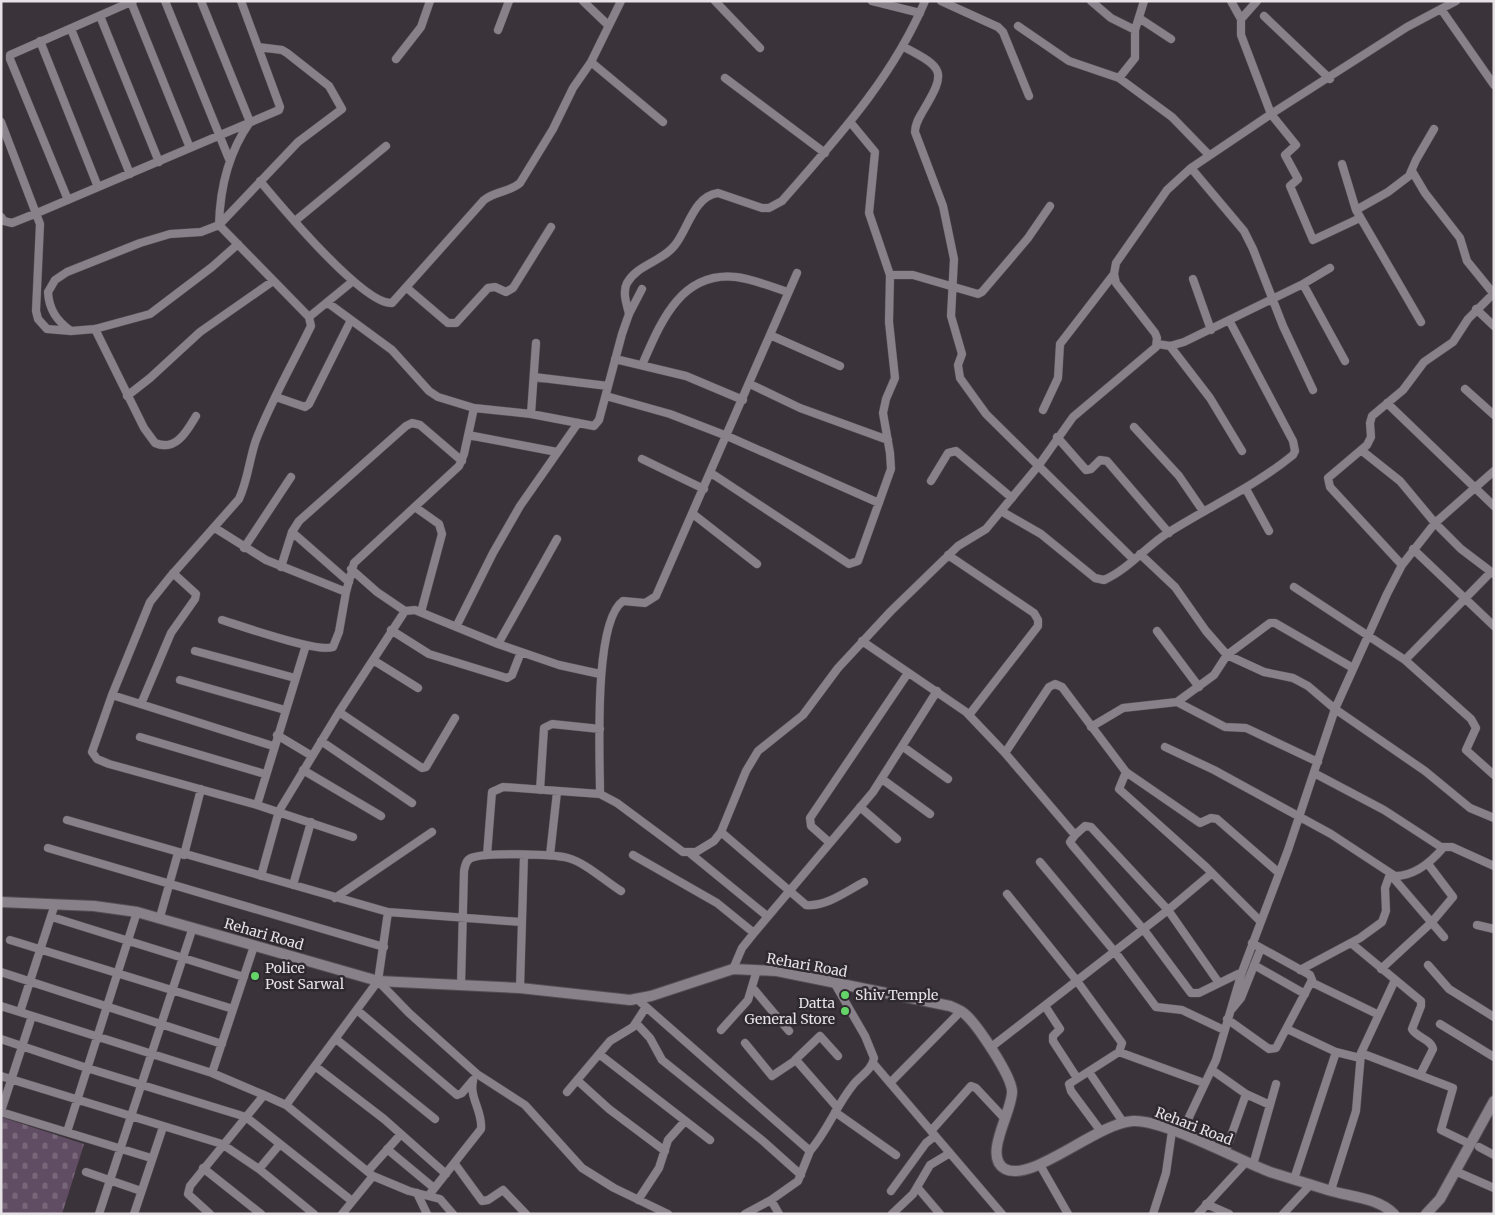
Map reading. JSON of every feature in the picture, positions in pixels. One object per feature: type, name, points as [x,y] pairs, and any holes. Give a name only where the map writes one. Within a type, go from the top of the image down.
[{"type":"main road","name":"Rehari Road","points":[[1,902],[114,908],[137,912],[160,917],[378,981],[520,988],[637,999],[733,969],[758,970],[777,971],[950,1006],[961,1011],[971,1021],[1010,1080],[1012,1101],[996,1147],[998,1162],[1009,1170],[1019,1171],[1040,1165],[1100,1130],[1123,1122],[1144,1121],[1294,1179],[1385,1206],[1394,1214]]},
{"type":"main road","points":[[1426,1214],[1440,1200],[1455,1171],[1474,1146],[1489,1119],[1494,1100]]},
{"type":"street","points":[[165,1],[229,159]]},
{"type":"street","points":[[201,1],[250,122]]},
{"type":"street","points":[[1,217],[4,221],[12,223],[280,109],[241,1]]},
{"type":"street","points":[[396,59],[421,27],[430,1]]},
{"type":"street","points":[[498,30],[509,1]]},
{"type":"street","points":[[583,1],[608,25]]},
{"type":"street","points":[[260,182],[353,281],[386,303],[396,300],[484,200],[520,183],[553,129],[573,88],[591,62],[621,1]]},
{"type":"street","points":[[715,1],[760,48]]},
{"type":"street","points":[[872,1],[920,13]]},
{"type":"street","points":[[629,314],[625,293],[627,282],[644,266],[674,247],[697,208],[707,197],[718,192],[756,208],[769,208],[782,201],[851,123],[904,47],[925,1]]},
{"type":"street","points":[[941,1],[998,27],[1004,32],[1029,96]]},
{"type":"street","points":[[1092,1],[1111,18],[1135,30]]},
{"type":"street","points":[[1119,78],[1135,58],[1135,30],[1144,1]]},
{"type":"street","points":[[1231,1],[1241,19],[1241,35],[1271,114],[1296,145],[1285,155],[1298,179],[1290,186],[1313,240],[1358,214],[1394,188],[1412,171],[1415,161],[1434,129]]},
{"type":"street","points":[[1241,19],[1256,1]]},
{"type":"street","points":[[1158,344],[1155,333],[1116,283],[1114,274],[1116,263],[1168,190],[1191,168],[1271,114],[1330,79],[1407,27],[1456,1]]},
{"type":"street","points":[[68,200],[10,59],[13,52],[132,2],[190,148]]},
{"type":"street","points":[[1441,9],[1494,85]]},
{"type":"street","points":[[100,16],[159,162]]},
{"type":"street","points":[[1264,16],[1330,79]]},
{"type":"street","points":[[1139,18],[1171,39]]},
{"type":"street","points":[[1018,26],[1069,60],[1119,78],[1172,117],[1210,156]]},
{"type":"street","points":[[71,28],[130,174]]},
{"type":"street","points":[[40,41],[98,187]]},
{"type":"street","points":[[71,331],[56,318],[51,307],[48,292],[55,280],[67,272],[140,242],[170,234],[201,232],[219,224],[298,142],[342,109],[329,86],[287,52],[258,47]]},
{"type":"street","points":[[904,47],[933,64],[939,74],[936,90],[916,123],[915,132],[943,206],[955,264],[951,287],[952,325],[962,354],[958,365],[960,378],[986,414],[1136,557],[1175,587],[1206,631],[1227,655],[1264,672],[1293,678],[1308,686],[1335,709],[1425,771],[1473,810],[1494,818]]},
{"type":"street","points":[[591,62],[663,122]]},
{"type":"street","points":[[725,78],[825,153]]},
{"type":"street","points":[[1,122],[37,213],[41,232],[36,311],[38,318],[48,329],[71,331],[94,329],[139,318],[160,308],[238,244]]},
{"type":"street","points":[[250,122],[238,140],[229,159],[221,199],[219,224],[309,317],[311,326],[256,442],[243,492],[234,507],[173,573],[150,602],[112,694],[93,749],[93,756],[109,764],[279,811],[353,836]]},
{"type":"street","points":[[711,473],[849,564],[858,561],[862,555],[891,469],[883,407],[895,378],[889,322],[890,275],[869,213],[875,152],[851,123]]},
{"type":"street","points":[[296,222],[386,146]]},
{"type":"street","points":[[1342,164],[1358,214],[1421,322]]},
{"type":"street","points":[[1191,168],[1244,231],[1313,390]]},
{"type":"street","points":[[1402,565],[1328,483],[1332,473],[1367,445],[1371,438],[1370,419],[1403,390],[1424,362],[1453,342],[1476,309],[1494,293],[1467,261],[1460,238],[1425,193],[1412,171]]},
{"type":"street","points":[[890,275],[906,274],[971,293],[982,292],[1028,238],[1050,206]]},
{"type":"street","points":[[407,288],[448,323],[456,323],[488,288],[495,287],[506,292],[513,288],[551,227]]},
{"type":"street","points":[[1158,344],[1170,346],[1211,330],[1303,284],[1330,268]]},
{"type":"street","points":[[600,794],[600,674],[606,638],[616,608],[623,601],[645,603],[656,596],[797,273]]},
{"type":"street","points":[[1043,410],[1058,378],[1060,344],[1114,274]]},
{"type":"street","points":[[642,365],[662,319],[672,304],[697,285],[720,277],[738,277],[788,292]]},
{"type":"street","points":[[1192,279],[1211,330]]},
{"type":"street","points":[[127,396],[200,332],[274,281]]},
{"type":"street","points":[[309,317],[353,281]]},
{"type":"street","points":[[1303,284],[1345,361]]},
{"type":"street","points":[[328,303],[392,350],[434,395],[474,408],[597,424],[629,314],[642,289]]},
{"type":"street","points":[[1476,309],[1494,326]]},
{"type":"street","points":[[276,397],[299,406],[305,407],[309,404],[351,320]]},
{"type":"street","points":[[1001,511],[1041,534],[1095,578],[1104,580],[1169,533],[1203,511],[1246,489],[1293,455],[1294,446],[1230,320]]},
{"type":"street","points":[[94,329],[150,439],[160,445],[171,445],[180,438],[196,416]]},
{"type":"street","points":[[770,336],[840,366]]},
{"type":"street","points":[[531,414],[536,343]]},
{"type":"street","points":[[691,854],[703,849],[722,832],[746,771],[758,751],[803,715],[862,641],[948,555],[958,546],[986,529],[1039,465],[1073,417],[1158,344]]},
{"type":"street","points":[[1170,346],[1210,398],[1242,451]]},
{"type":"street","points":[[615,359],[698,380],[743,400]]},
{"type":"street","points":[[534,377],[608,386]]},
{"type":"street","points":[[750,384],[800,408],[888,440]]},
{"type":"street","points":[[1465,388],[1494,415]]},
{"type":"street","points":[[606,396],[670,414],[727,436],[879,503]]},
{"type":"street","points":[[1387,403],[1494,506]]},
{"type":"street","points":[[222,620],[324,649],[335,643],[339,632],[351,569],[359,558],[454,471],[462,461],[474,408]]},
{"type":"street","points":[[281,567],[292,532],[308,512],[412,422],[420,425],[462,461]]},
{"type":"street","points":[[456,627],[516,514],[578,423]]},
{"type":"street","points":[[1134,427],[1179,476],[1203,511]]},
{"type":"street","points":[[468,435],[557,452]]},
{"type":"street","points":[[1057,438],[1086,470],[1091,469],[1100,460],[1107,461],[1169,533]]},
{"type":"street","points":[[1361,450],[1400,481],[1435,523],[1460,549],[1492,573],[1405,660]]},
{"type":"street","points":[[931,481],[948,453],[956,451],[1012,498]]},
{"type":"street","points":[[642,460],[704,489]]},
{"type":"street","points":[[1153,1214],[1176,1132],[1212,1070],[1252,943],[1299,817],[1335,709],[1353,668],[1402,565],[1435,523],[1494,471]]},
{"type":"street","points":[[244,548],[262,518],[291,477]]},
{"type":"street","points":[[1246,489],[1269,531]]},
{"type":"street","points":[[415,507],[439,524],[442,534],[421,612]]},
{"type":"street","points":[[693,514],[757,564]]},
{"type":"street","points":[[215,528],[244,548],[281,567],[346,592]]},
{"type":"street","points":[[292,532],[349,582]]},
{"type":"street","points":[[498,644],[557,539]]},
{"type":"street","points":[[1414,549],[1494,626]]},
{"type":"street","points":[[948,555],[1034,613],[1038,620],[1038,626],[969,715]]},
{"type":"street","points":[[351,569],[377,592],[405,611]]},
{"type":"street","points":[[141,704],[171,633],[195,599],[196,594],[173,573]]},
{"type":"street","points":[[1294,587],[1405,660],[1474,723],[1476,728],[1466,750],[1493,774]]},
{"type":"street","points":[[261,876],[279,811],[338,712],[405,611],[412,609],[521,652],[572,669],[600,674]]},
{"type":"street","points":[[1091,727],[1123,708],[1177,702],[1214,675],[1227,655],[1267,625],[1275,623],[1353,668]]},
{"type":"street","points":[[391,630],[429,654],[507,678],[512,675],[521,652]]},
{"type":"street","points":[[1157,631],[1199,687]]},
{"type":"street","points":[[862,641],[937,691],[969,715],[1005,753],[1075,835]]},
{"type":"street","points":[[256,805],[306,645]]},
{"type":"street","points":[[195,651],[295,678]]},
{"type":"street","points":[[373,660],[418,688]]},
{"type":"street","points":[[830,842],[811,826],[810,818],[908,673]]},
{"type":"street","points":[[180,680],[285,710]]},
{"type":"street","points":[[1005,753],[1052,684],[1062,687],[1126,772],[1200,823],[1211,818],[1216,819],[1279,873]]},
{"type":"street","points":[[733,969],[742,948],[767,916],[882,779],[937,691]]},
{"type":"street","points":[[112,694],[273,746]]},
{"type":"street","points":[[1177,702],[1225,726],[1246,728],[1318,762]]},
{"type":"street","points":[[338,712],[422,768],[426,767],[455,718]]},
{"type":"street","points":[[540,790],[544,728],[552,724],[600,729]]},
{"type":"street","points":[[277,735],[312,756]]},
{"type":"street","points":[[140,737],[265,774]]},
{"type":"street","points":[[321,742],[412,802]]},
{"type":"street","points":[[902,746],[948,779]]},
{"type":"street","points":[[1165,748],[1214,770],[1337,838],[1390,874],[1444,937]]},
{"type":"street","points":[[303,770],[381,816]]},
{"type":"street","points":[[1126,772],[1119,789],[1212,873],[1260,921]]},
{"type":"street","points":[[1314,772],[1384,810],[1443,848],[1452,847],[1494,866]]},
{"type":"street","points":[[882,779],[930,814]]},
{"type":"street","points":[[487,855],[492,797],[495,789],[503,787],[600,794],[617,803],[678,849],[691,854],[767,916]]},
{"type":"street","points":[[160,917],[201,789]]},
{"type":"street","points":[[550,855],[557,792]]},
{"type":"street","points":[[860,807],[897,839]]},
{"type":"street","points":[[67,820],[388,912],[521,922]]},
{"type":"street","points":[[293,885],[311,822]]},
{"type":"street","points":[[1219,983],[1168,910],[1090,827],[1085,826],[1075,835],[1070,842],[1072,845],[1144,930],[1191,993],[1199,993],[1242,972]]},
{"type":"street","points":[[335,898],[432,832]]},
{"type":"street","points":[[722,832],[788,892],[806,905],[813,906],[827,902],[864,882]]},
{"type":"street","points":[[48,848],[384,947]]},
{"type":"street","points":[[1390,874],[1395,876],[1408,874],[1428,864],[1443,848]]},
{"type":"street","points":[[461,985],[465,865],[472,857],[487,855],[550,855],[574,861],[621,891]]},
{"type":"street","points":[[520,988],[524,855]]},
{"type":"street","points":[[633,855],[717,904],[754,933]]},
{"type":"street","points":[[1040,862],[1115,952],[1156,1007],[1182,1010],[1224,1030]]},
{"type":"street","points":[[1381,969],[1432,922],[1453,897],[1428,864]]},
{"type":"street","points":[[990,1048],[1144,930],[1212,873]]},
{"type":"street","points":[[1300,970],[1351,943],[1382,922],[1386,911],[1385,888],[1390,874]]},
{"type":"street","points":[[1007,894],[1077,981],[1120,1039],[1122,1048],[1119,1052],[1089,1072],[1071,1081],[1068,1088],[1100,1130]]},
{"type":"street","points":[[20,1012],[42,949],[55,904]]},
{"type":"street","points":[[67,1132],[137,912]]},
{"type":"street","points":[[286,1105],[378,981],[388,912]]},
{"type":"street","points":[[52,917],[244,977]]},
{"type":"street","points":[[1477,925],[1494,929]]},
{"type":"street","points":[[99,1214],[193,928]]},
{"type":"street","points":[[10,940],[233,1009]]},
{"type":"street","points":[[1228,1016],[1269,1049],[1279,1045],[1311,982],[1312,977],[1252,943]]},
{"type":"street","points":[[1351,943],[1420,1001],[1421,1006],[1412,1029],[1433,1046],[1420,1075]]},
{"type":"street","points":[[212,1073],[254,946]]},
{"type":"street","points":[[1228,1016],[1241,998],[1261,948]]},
{"type":"street","points":[[1254,965],[1305,994]]},
{"type":"street","points":[[1428,965],[1449,989],[1494,1017]]},
{"type":"street","points":[[722,1030],[744,1008],[758,970]]},
{"type":"street","points":[[1,972],[222,1044]]},
{"type":"street","points":[[1331,1190],[1356,1111],[1360,1056],[1377,1014],[1395,980]]},
{"type":"street","points":[[378,981],[408,1013],[475,1077],[525,1105],[582,1168],[638,1200],[668,1214]]},
{"type":"street","points":[[1311,982],[1377,1014]]},
{"type":"street","points":[[835,984],[873,1052],[873,1063],[1002,1214]]},
{"type":"street","points":[[752,987],[789,1032]]},
{"type":"street","points":[[637,999],[810,1150]]},
{"type":"street","points":[[1,1006],[212,1073],[264,1095],[286,1105],[370,1174],[417,1193],[432,1192],[481,1129],[481,1118],[472,1089],[475,1077]]},
{"type":"street","points":[[1045,1006],[1060,1029],[1053,1041],[1077,1078]]},
{"type":"street","points":[[567,1092],[614,1037],[629,1030],[636,1023],[646,1007]]},
{"type":"street","points":[[357,1010],[457,1095],[462,1093],[475,1077]]},
{"type":"street","points":[[890,1083],[961,1011]]},
{"type":"street","points":[[32,1016],[1,1112],[151,1158]]},
{"type":"street","points":[[636,1023],[650,1038],[662,1060],[801,1175]]},
{"type":"street","points":[[1440,1024],[1494,1057]]},
{"type":"street","points":[[1287,1029],[1336,1052],[1360,1056],[1420,1075],[1453,1088],[1453,1094],[1441,1130],[1494,1155]]},
{"type":"street","points":[[745,1044],[772,1076],[794,1060],[815,1038],[820,1036],[838,1056]]},
{"type":"street","points":[[1,1039],[87,1068],[246,1117],[352,1201]]},
{"type":"street","points":[[336,1039],[435,1119]]},
{"type":"street","points":[[1119,1052],[1204,1083]]},
{"type":"street","points":[[1294,1179],[1336,1052]]},
{"type":"street","points":[[599,1054],[710,1140]]},
{"type":"street","points":[[794,1060],[836,1109],[896,1155]]},
{"type":"street","points":[[745,1214],[794,1185],[801,1175],[810,1150],[831,1122],[836,1109],[855,1082],[873,1063]]},
{"type":"street","points":[[315,1066],[401,1134],[446,1174]]},
{"type":"street","points":[[1212,1070],[1246,1094],[1270,1105]]},
{"type":"street","points":[[1089,1072],[1123,1122]]},
{"type":"street","points":[[1,1076],[222,1144],[259,1169],[314,1214]]},
{"type":"street","points":[[577,1080],[609,1109],[665,1151]]},
{"type":"street","points":[[1198,1214],[1249,1163],[1276,1084]]},
{"type":"street","points":[[891,1191],[971,1086],[976,1088],[1005,1119]]},
{"type":"street","points":[[1225,1153],[1246,1094]]},
{"type":"street","points":[[210,1214],[200,1211],[188,1194],[188,1190],[222,1144],[264,1095]]},
{"type":"street","points":[[638,1200],[654,1176],[668,1140],[685,1121]]},
{"type":"street","points":[[134,1214],[151,1158],[163,1127]]},
{"type":"street","points":[[342,1214],[387,1149],[401,1134]]},
{"type":"street","points":[[259,1169],[280,1144]]},
{"type":"street","points":[[387,1149],[444,1202],[453,1214]]},
{"type":"street","points":[[892,1214],[902,1211],[930,1165],[950,1153]]},
{"type":"street","points":[[455,1164],[482,1201],[488,1200],[503,1190],[526,1214]]},
{"type":"street","points":[[1040,1165],[1068,1214]]},
{"type":"street","points":[[203,1168],[262,1214]]},
{"type":"street","points":[[1455,1171],[1494,1188]]},
{"type":"street","points":[[86,1172],[141,1191]]},
{"type":"street","points":[[1283,1214],[1311,1184]]},
{"type":"street","points":[[917,1187],[940,1214]]},
{"type":"street","points":[[417,1193],[427,1214]]},
{"type":"street","points":[[771,1200],[779,1214]]},
{"type":"street","points":[[1206,1204],[1229,1214]]},
{"type":"green space","points":[[1,1117],[84,1144],[62,1214],[1,1214]]},
{"type":"place","name":"Police Post Sarwal","points":[[255,976]]},
{"type":"place","name":"Shiv Temple","points":[[845,995]]},
{"type":"place","name":"Datta General Store","points":[[845,1011]]}]
